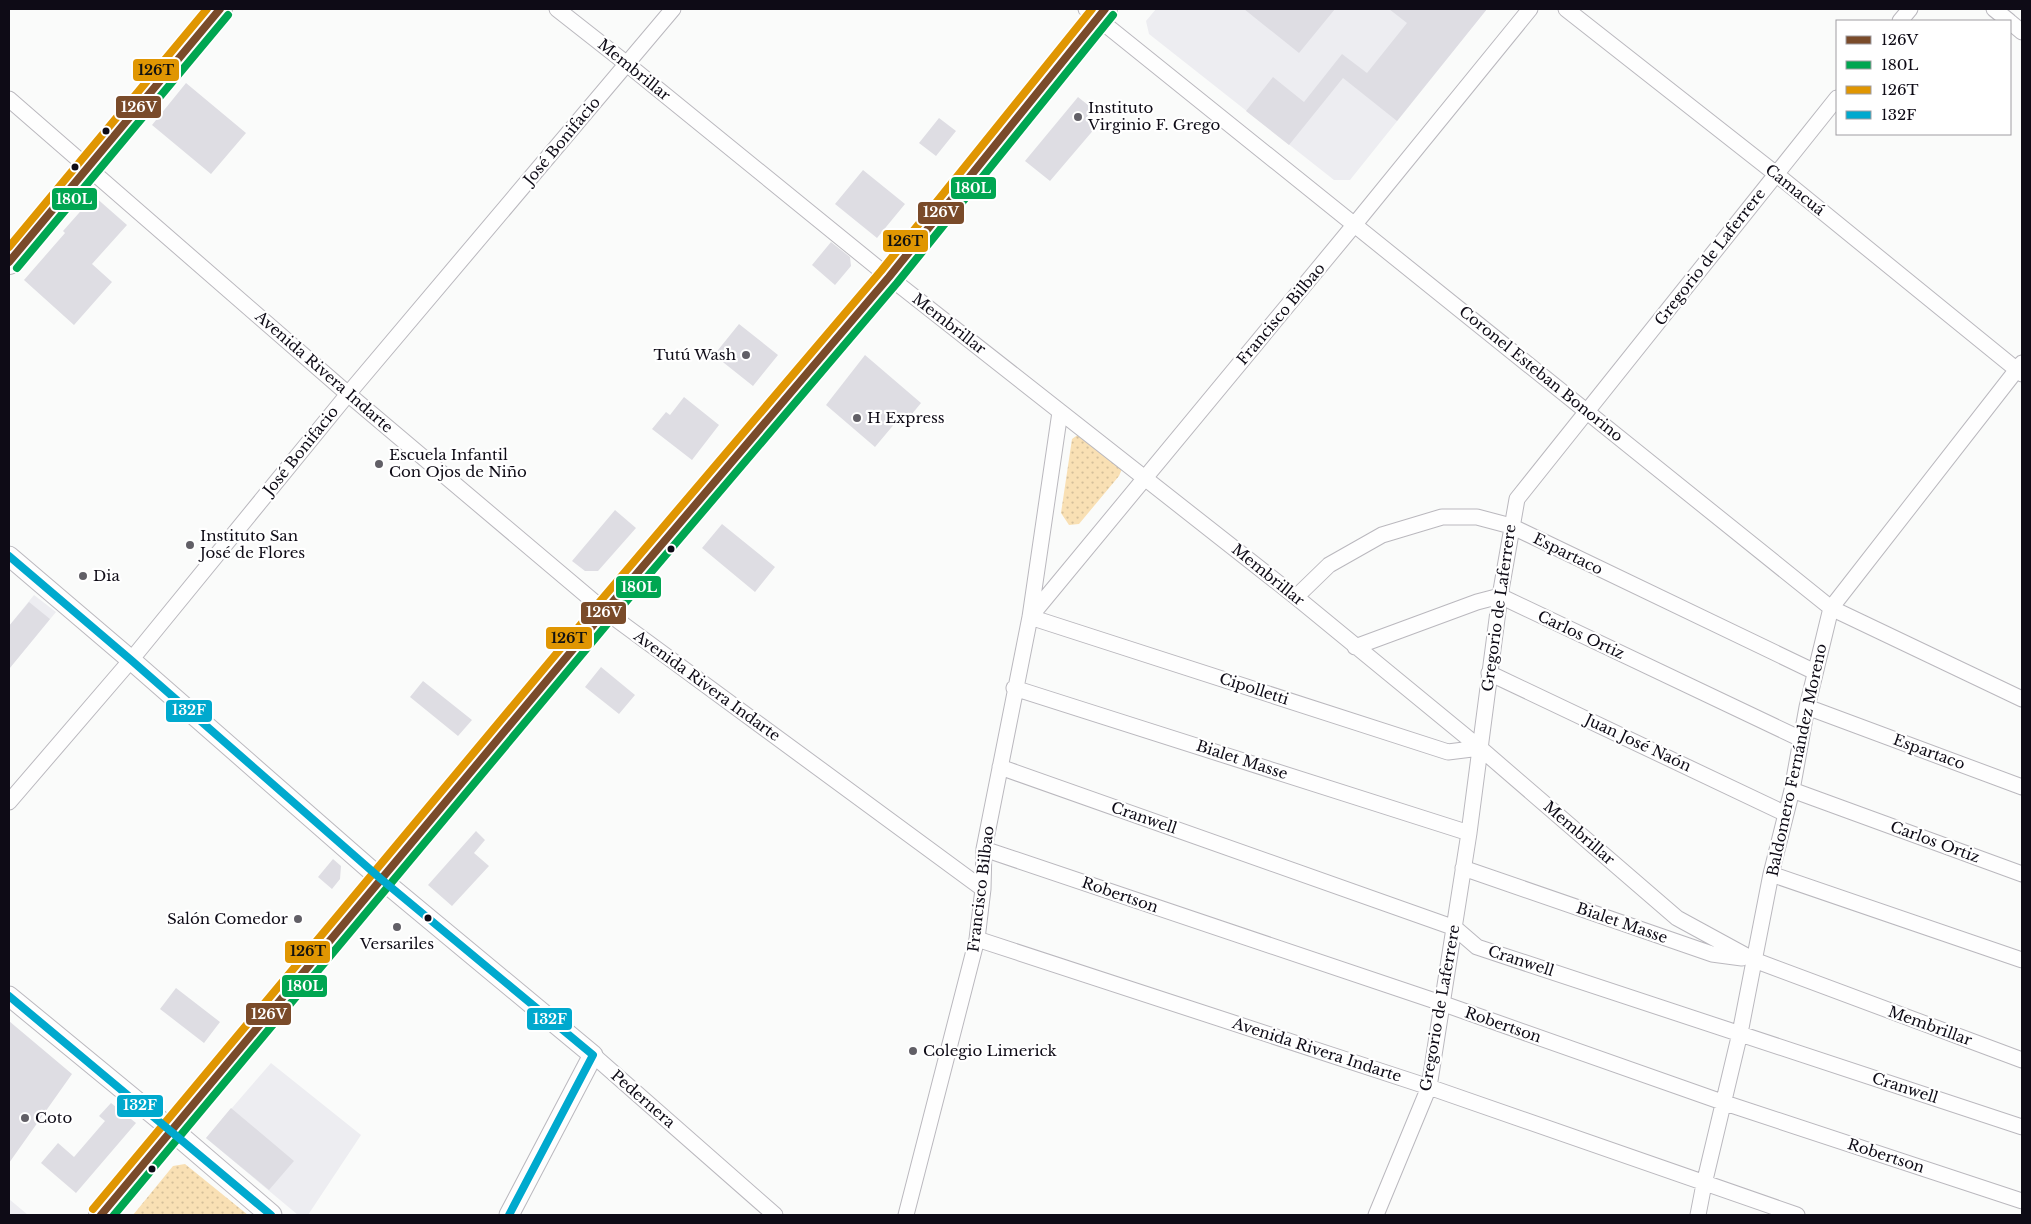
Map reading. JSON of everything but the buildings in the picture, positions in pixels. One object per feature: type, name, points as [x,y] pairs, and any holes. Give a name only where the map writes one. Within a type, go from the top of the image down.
[{"type":"main road","points":[[9,262],[220,9]]},
{"type":"main road","points":[[101,1215],[605,611],[890,277],[1096,12]]},
{"type":"main road","points":[[172,1130],[271,1215]]},
{"type":"street","name":"Membrillar","points":[[557,9],[628,64],[890,277],[1296,597],[1480,748],[1677,918],[1754,960],[2022,1060]]},
{"type":"street","name":"José Bonifacio","points":[[9,802],[131,660],[348,394],[673,9]]},
{"type":"street","name":"Francisco Bilbao","points":[[1030,617],[1530,9]]},
{"type":"street","name":"Camacuá","points":[[1566,9],[2020,369]]},
{"type":"street","points":[[1901,20],[1910,9]]},
{"type":"street","points":[[1994,9],[2007,20]]},
{"type":"street","name":"Coronel Esteban Bonorino","points":[[1096,12],[1355,224],[1831,608],[2022,698]]},
{"type":"street","points":[[2011,24],[2022,32]]},
{"type":"street","name":"Avenida Rivera Indarte","points":[[9,99],[348,394],[605,611],[983,889]]},
{"type":"street","name":"Gregorio de Laferrere","points":[[1376,1215],[1429,1087],[1444,1004],[1469,833],[1500,596],[1517,499],[1836,99]]},
{"type":"street","name":"Baldomero Fernández Moreno","points":[[1698,1215],[1722,1102],[1740,1033],[1771,874],[1792,790],[1807,707],[1831,608],[2020,369]]},
{"type":"street","name":"Francisco Bilbao","points":[[906,1215],[977,938],[983,889],[984,849],[1014,688],[1030,617],[1060,412]]},
{"type":"street","name":"Espartaco","points":[[1296,597],[1329,565],[1382,535],[1442,517],[1476,517],[1511,526],[1815,672]]},
{"type":"street","name":"Pedernera","points":[[9,556],[382,879],[593,1055],[775,1215]]},
{"type":"street","points":[[1355,647],[1477,602],[1500,596]]},
{"type":"street","name":"Carlos Ortiz","points":[[1500,596],[1801,739]]},
{"type":"street","name":"Cipolletti","points":[[1030,617],[1448,752],[1480,748]]},
{"type":"street","name":"Juan José Naón","points":[[1489,673],[1786,814]]},
{"type":"street","name":"Bialet Masse","points":[[1014,688],[1469,833]]},
{"type":"street","name":"Espartaco","points":[[1807,707],[2022,786]]},
{"type":"street","name":"Cranwell","points":[[1000,767],[1455,928],[1477,947],[2022,1127]]},
{"type":"street","name":"Carlos Ortiz","points":[[1792,790],[2022,874]]},
{"type":"street","name":"Robertson","points":[[984,849],[1444,1004],[1722,1102],[2022,1201]]},
{"type":"street","name":"Bialet Masse","points":[[1463,868],[1712,954],[1754,960]]},
{"type":"street","points":[[1771,874],[2022,960]]},
{"type":"street","name":"Avenida Rivera Indarte","points":[[977,938],[1429,1087],[1797,1215]]},
{"type":"street","points":[[9,996],[172,1130]]},
{"type":"street","points":[[508,1215],[593,1055]]},
{"type":"street","points":[[2021,1215],[2022,1206]]},
{"type":"shaded area","points":[[1156,9],[1487,9],[1350,180],[1334,180],[1149,34],[1146,21]]},
{"type":"shaded area","points":[[1079,434],[1122,469],[1119,476],[1079,524],[1069,525],[1061,513],[1072,439]]},
{"type":"shaded area","points":[[34,595],[56,612],[9,669],[9,626]]},
{"type":"shaded area","points":[[271,1063],[361,1135],[308,1215],[298,1215],[206,1138]]},
{"type":"shaded area","points":[[185,1164],[248,1215],[133,1215],[173,1166]]},
{"type":"shaded area","points":[[9,1199],[28,1215],[9,1215]]},
{"type":"transit line","name":"126T","points":[[9,247],[207,9]]},
{"type":"transit line","name":"126V","points":[[9,262],[220,9]]},
{"type":"transit line","name":"126T","points":[[93,1209],[597,605],[881,271],[1092,9]]},
{"type":"transit line","name":"126V","points":[[101,1215],[605,611],[889,277],[1105,9]]},
{"type":"transit line","name":"180L","points":[[17,268],[228,15]]},
{"type":"transit line","name":"180L","points":[[114,1215],[613,617],[897,283],[1113,15]]},
{"type":"transit line","name":"132F","points":[[9,556],[381,879],[593,1055],[509,1215]]},
{"type":"transit line","name":"132F","points":[[9,996],[271,1215]]},
{"type":"place","name":"Instituto Virginio F. Grego","points":[[1078,117]]},
{"type":"place","name":"Tutú Wash","points":[[746,355]]},
{"type":"place","name":"H Express","points":[[857,418]]},
{"type":"place","name":"Escuela Infantil Con Ojos de Niño","points":[[379,464]]},
{"type":"place","name":"Instituto San José de Flores","points":[[190,545]]},
{"type":"place","name":"Dia","points":[[83,576]]},
{"type":"place","name":"Salón Comedor","points":[[298,919]]},
{"type":"place","name":"Versariles","points":[[397,927]]},
{"type":"place","name":"Colegio Limerick","points":[[913,1051]]},
{"type":"place","name":"Coto","points":[[25,1118]]}]
